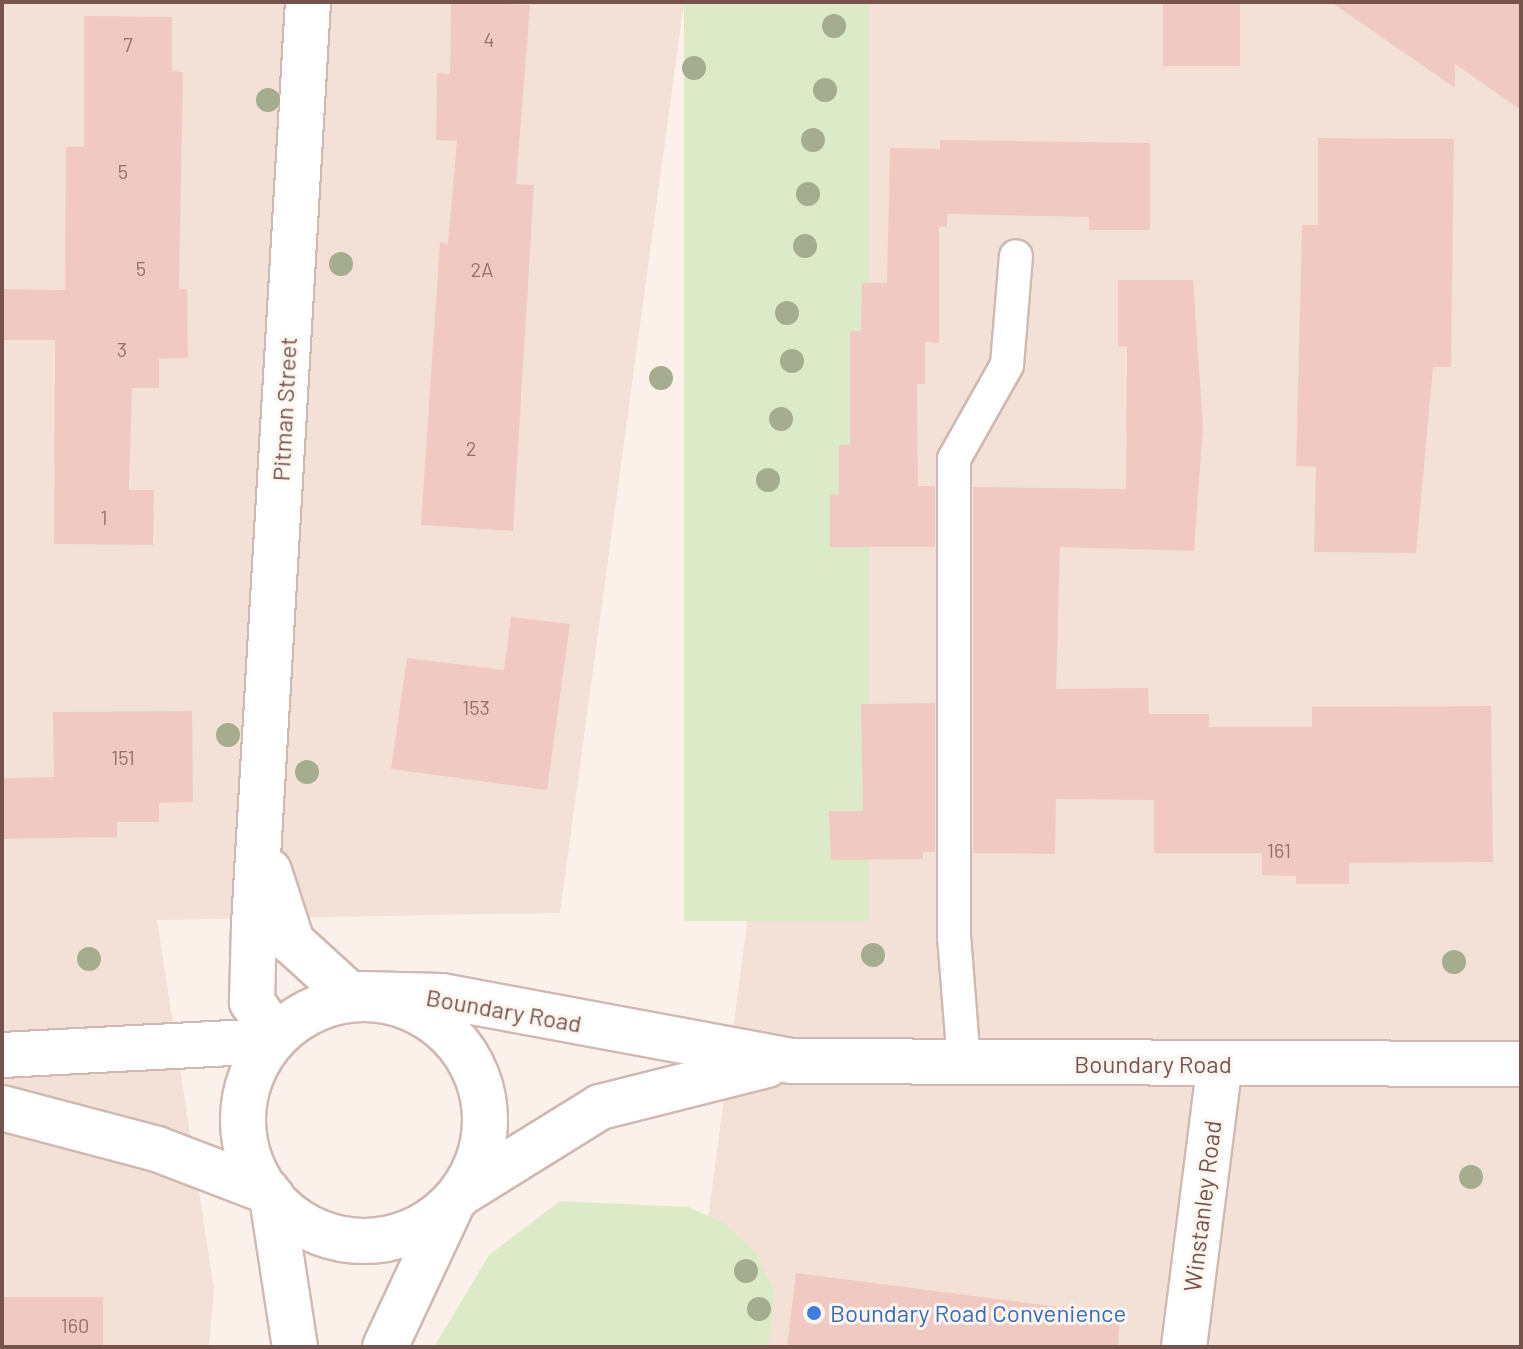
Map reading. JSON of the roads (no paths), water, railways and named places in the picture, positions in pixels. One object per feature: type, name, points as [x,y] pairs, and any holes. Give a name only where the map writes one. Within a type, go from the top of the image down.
[{"type":"main road","name":"Pitman Street","points":[[274,1039],[252,1002],[308,2]]},
{"type":"main road","name":"Pitman Street","points":[[260,817],[279,920],[301,953],[356,994]]},
{"type":"main road","name":"Boundary Road","points":[[356,994],[441,996],[785,1061],[1521,1064]]},
{"type":"main road","points":[[295,1347],[270,1194],[250,1156],[245,1116],[256,1066],[274,1039],[309,1007],[356,994],[432,1022],[471,1065],[485,1121],[480,1159],[456,1200],[385,1347]]},
{"type":"main road","points":[[2,1055],[274,1039]]},
{"type":"main road","name":"Boundary Road","points":[[456,1200],[545,1135],[608,1103],[785,1061]]},
{"type":"main road","name":"Winstanley Road","points":[[1184,1347],[1220,1064]]},
{"type":"main road","points":[[2,1108],[157,1149],[270,1194],[309,1228],[364,1242],[402,1237],[456,1200]]},
{"type":"lane","points":[[964,1063],[954,937],[954,459],[1007,365],[1016,256]]},
{"type":"place","name":"Boundary Road Convenience","points":[[814,1313]]}]
